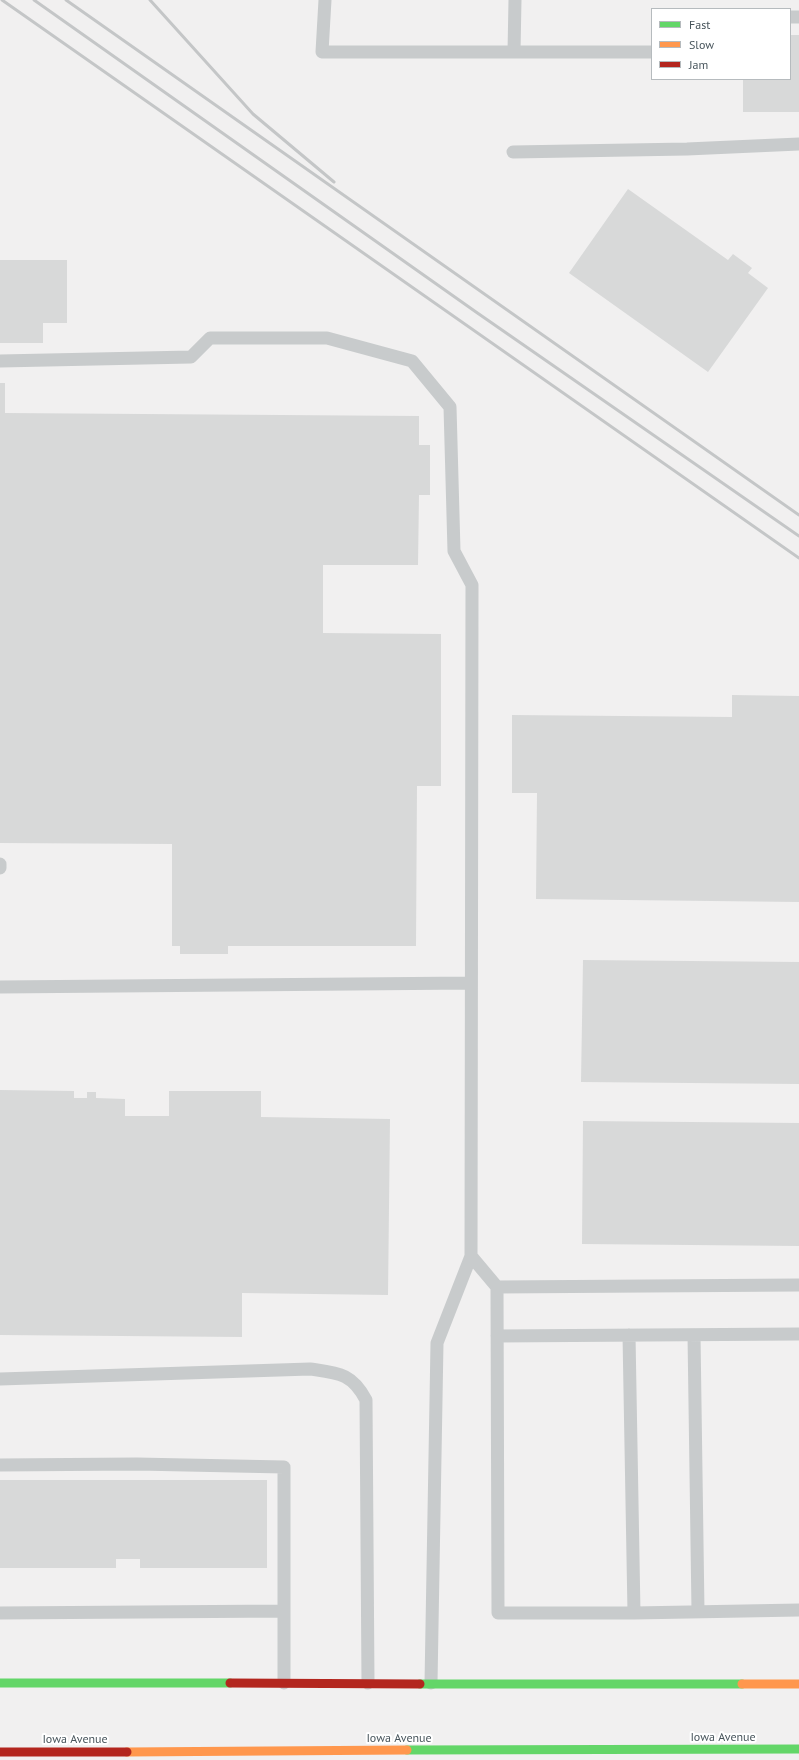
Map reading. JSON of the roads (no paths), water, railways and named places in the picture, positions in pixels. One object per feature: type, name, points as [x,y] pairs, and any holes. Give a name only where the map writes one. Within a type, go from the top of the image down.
[{"type":"main road","points":[[0,1683],[799,1684]]},
{"type":"main road","name":"Iowa Avenue","points":[[0,1752],[215,1756],[525,1755],[799,1749]]},
{"type":"lane","points":[[325,0],[322,52],[651,52]]},
{"type":"lane","points":[[514,52],[515,0]]},
{"type":"lane","points":[[513,152],[687,149],[799,144]]},
{"type":"lane","points":[[0,361],[191,357],[210,338],[327,338],[412,361],[450,407],[454,552],[472,585],[471,1256],[437,1343],[431,1683]]},
{"type":"lane","points":[[0,987],[471,983]]},
{"type":"lane","points":[[471,1256],[497,1288],[498,1613],[634,1613],[799,1610]]},
{"type":"lane","points":[[497,1288],[799,1285]]},
{"type":"lane","points":[[498,1336],[799,1334]]},
{"type":"lane","points":[[629,1335],[634,1613]]},
{"type":"lane","points":[[694,1335],[698,1611]]},
{"type":"lane","points":[[0,1379],[310,1369],[340,1373],[351,1379],[360,1389],[366,1400],[368,1683]]},
{"type":"lane","points":[[0,1465],[137,1464],[284,1467],[284,1683]]},
{"type":"lane","points":[[0,1613],[284,1611]]},
{"type":"railway","points":[[2,0],[799,558]]},
{"type":"railway","points":[[34,0],[476,312],[799,536]]},
{"type":"railway","points":[[66,0],[799,515]]},
{"type":"railway","points":[[150,0],[253,114],[334,182]]}]
